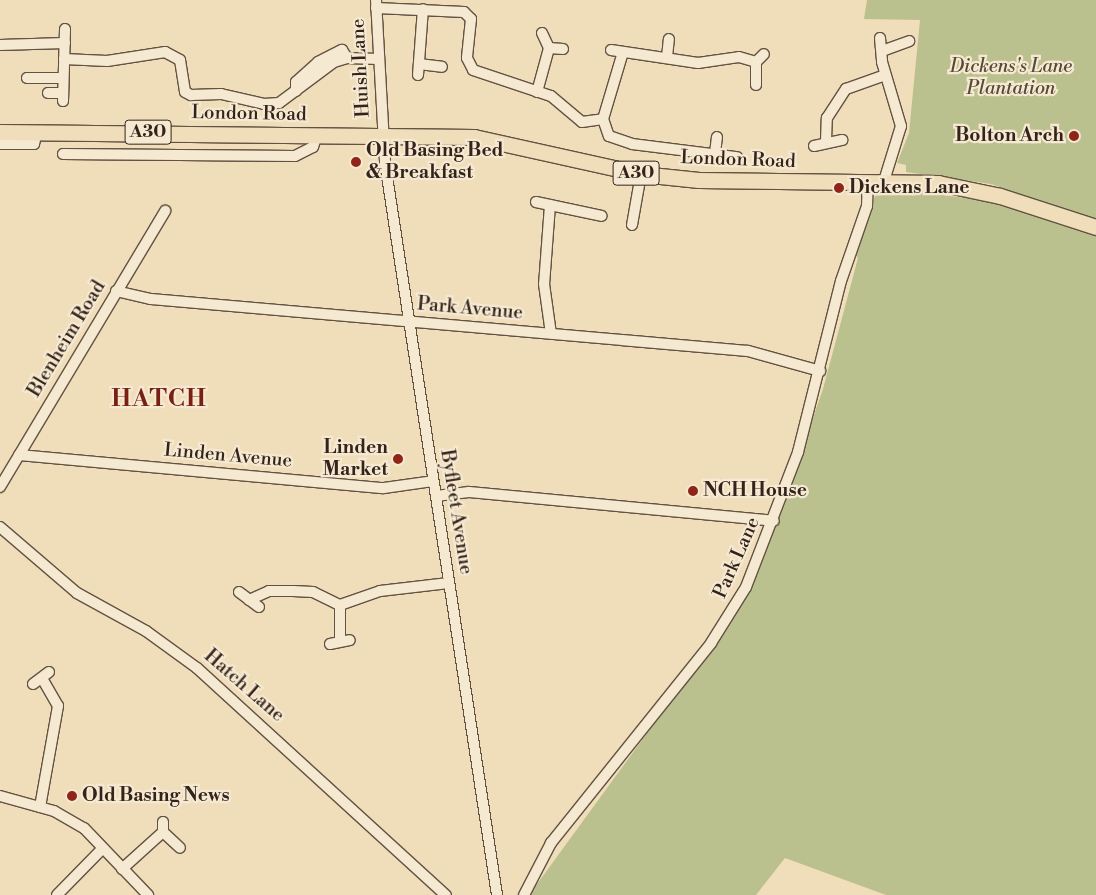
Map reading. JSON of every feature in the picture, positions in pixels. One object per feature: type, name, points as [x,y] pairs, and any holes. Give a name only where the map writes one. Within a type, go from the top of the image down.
[{"type":"main road","name":"London Road","points":[[0,132],[317,136],[382,135],[481,138],[641,174],[737,183],[884,181],[967,188],[1096,227]]},
{"type":"street","points":[[376,4],[469,15],[469,67],[561,103],[577,120],[603,120]]},
{"type":"street","name":"Huish Lane","points":[[376,4],[382,135]]},
{"type":"street","points":[[418,76],[423,9]]},
{"type":"street","points":[[48,93],[63,97],[65,28]]},
{"type":"street","points":[[537,92],[549,48],[542,33]]},
{"type":"street","points":[[880,38],[885,75],[901,126],[884,181]]},
{"type":"street","points":[[667,57],[669,39]]},
{"type":"street","points":[[882,51],[909,41]]},
{"type":"street","points":[[0,45],[64,43]]},
{"type":"street","points":[[549,48],[563,49]]},
{"type":"street","points":[[611,50],[698,63],[739,57],[756,62]]},
{"type":"street","points":[[64,59],[107,61],[165,52],[180,60],[186,92],[191,95],[221,94],[279,103],[322,69],[347,58],[379,59]]},
{"type":"street","points":[[623,52],[603,120],[608,136],[616,140],[737,157]]},
{"type":"street","points":[[756,85],[756,62],[764,54]]},
{"type":"street","points":[[419,64],[442,67]]},
{"type":"street","points":[[826,141],[827,118],[846,89],[885,75]]},
{"type":"street","points":[[28,78],[64,78]]},
{"type":"street","points":[[0,144],[34,144],[37,132]]},
{"type":"street","name":"Byfleet Avenue","points":[[382,135],[497,895]]},
{"type":"street","name":"London Road","points":[[63,154],[295,156],[313,147],[317,136]]},
{"type":"street","points":[[715,153],[717,138]]},
{"type":"street","points":[[814,146],[826,141],[842,140]]},
{"type":"street","points":[[633,225],[641,174]]},
{"type":"street","name":"Park Lane","points":[[524,895],[551,843],[731,614],[774,521],[820,371],[840,282],[866,206],[868,181]]},
{"type":"street","points":[[536,202],[602,216]]},
{"type":"street","points":[[550,205],[544,284],[551,334]]},
{"type":"street","name":"Blenheim Road","points":[[0,486],[165,211]]},
{"type":"street","points":[[585,224],[587,213]]},
{"type":"street","name":"Park Avenue","points":[[116,292],[151,299],[748,351],[820,371]]},
{"type":"street","name":"Linden Avenue","points":[[19,454],[384,488],[433,481]]},
{"type":"street","points":[[436,496],[469,492],[774,521]]},
{"type":"street","name":"Hatch Lane","points":[[0,527],[77,592],[146,631],[197,668],[446,895]]},
{"type":"street","points":[[249,600],[269,591],[303,592],[340,605],[380,591],[449,582]]},
{"type":"street","points":[[239,592],[259,608]]},
{"type":"street","points":[[340,605],[340,641]]},
{"type":"street","points":[[40,807],[58,706],[41,678]]},
{"type":"street","points":[[0,796],[40,807],[84,828],[148,895]]},
{"type":"street","points":[[122,869],[163,827],[180,848]]},
{"type":"street","points":[[57,895],[102,849]]},
{"type":"green space","name":"Dickens's Lane Plantation","points":[[867,0],[1096,0],[1096,895],[886,895],[785,858],[756,895],[529,895],[734,614],[767,549],[823,389],[858,258],[854,253],[875,196],[912,191],[980,200],[1050,216],[1056,207],[991,184],[906,172],[906,165],[897,163],[909,133],[920,20],[864,19]]},
{"type":"place","name":"Bolton Arch","points":[[1074,136]]},
{"type":"place","name":"Old Basing Bed & Breakfast","points":[[356,162]]},
{"type":"place","name":"Dickens Lane","points":[[839,188]]},
{"type":"place","name":"Linden Market","points":[[398,459]]},
{"type":"place","name":"NCH House","points":[[693,491]]},
{"type":"place","name":"Old Basing News","points":[[72,796]]},
{"type":"district","name":"HATCH","points":[[159,400]]}]
